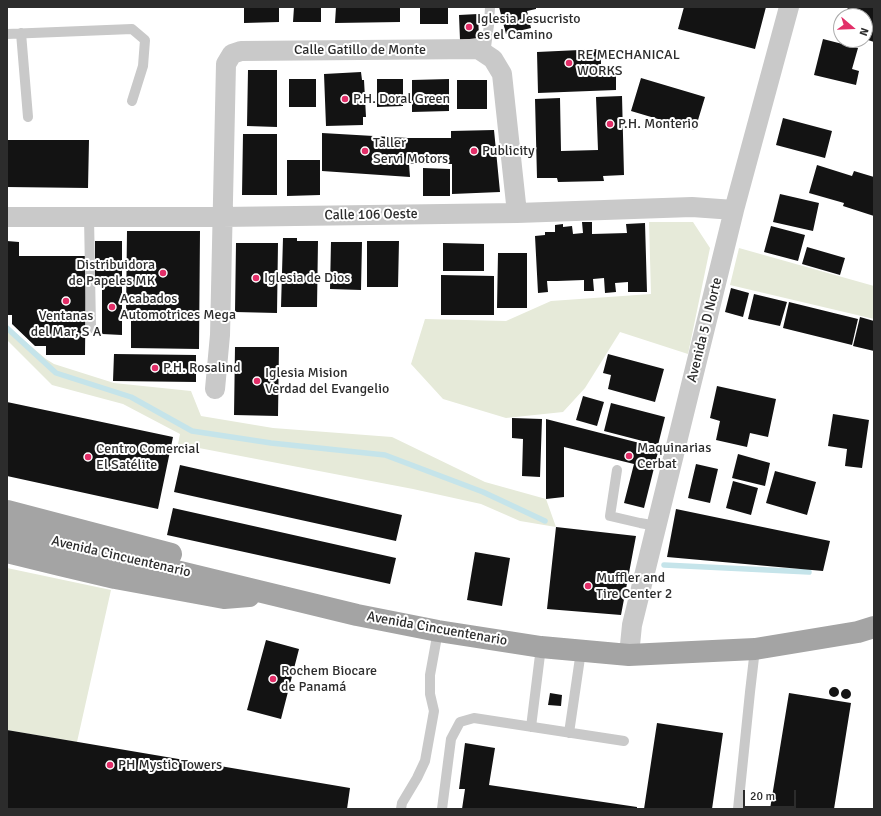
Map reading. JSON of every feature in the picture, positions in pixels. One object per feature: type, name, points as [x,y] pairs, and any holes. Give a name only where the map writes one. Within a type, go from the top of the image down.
[{"type":"main road","points":[[7,511],[230,570],[278,595]]},
{"type":"main road","name":"Avenida Cincuentenario","points":[[7,530],[357,615],[438,631],[582,651],[629,655],[755,649],[858,632],[874,627]]},
{"type":"main road","points":[[7,552],[115,578],[224,598],[278,595]]},
{"type":"street","name":"Avenida 5 D Norte","points":[[629,655],[632,625],[734,210],[789,7]]},
{"type":"street","name":"Calle Gatillo de Monte","points":[[222,217],[226,64],[232,54],[240,51],[478,49],[485,54]]},
{"type":"street","points":[[485,54],[493,59],[502,74],[517,213]]},
{"type":"street","name":"Calle 106 Oeste","points":[[7,217],[222,217],[517,213],[692,207],[734,210]]},
{"type":"street","points":[[215,389],[220,335],[222,217]]},
{"type":"lane","points":[[485,54],[490,7]]},
{"type":"lane","points":[[7,34],[132,29],[145,40],[143,66],[132,101]]},
{"type":"lane","points":[[21,33],[28,117]]},
{"type":"lane","points":[[89,217],[91,328]]},
{"type":"lane","points":[[617,470],[610,516],[657,526]]},
{"type":"lane","points":[[401,809],[402,803],[426,760],[434,711],[430,694],[430,674],[438,631]]},
{"type":"lane","points":[[531,727],[541,646]]},
{"type":"lane","points":[[738,809],[755,649]]},
{"type":"lane","points":[[569,733],[582,651]]},
{"type":"lane","points":[[442,809],[451,739],[460,722],[474,718],[624,741]]},
{"type":"green space","points":[[649,222],[693,222],[710,248],[688,354],[620,332],[585,388],[563,412],[506,418],[443,399],[411,364],[425,319],[506,321],[551,301],[651,294]]},
{"type":"green space","points":[[739,248],[874,286],[874,319],[730,285]]},
{"type":"green space","points":[[7,326],[54,364],[114,383],[191,391],[201,416],[273,428],[392,437],[485,482],[546,499],[556,527],[520,521],[481,504],[413,489],[178,444],[180,434],[123,404],[52,385],[7,340]]},
{"type":"green space","points":[[7,568],[111,590],[77,742],[7,730]]},
{"type":"building","points":[[244,7],[279,7],[279,22],[244,23]]},
{"type":"building","points":[[294,7],[321,7],[321,22],[293,22]]},
{"type":"building","points":[[336,7],[400,7],[400,22],[335,23]]},
{"type":"building","points":[[420,7],[448,7],[448,24],[420,24]]},
{"type":"building","points":[[499,7],[536,7],[536,9],[527,11],[531,28],[506,34]]},
{"type":"building","points":[[684,7],[766,7],[755,49],[678,29]]},
{"type":"building","points":[[874,7],[874,42],[873,8],[848,8]]},
{"type":"building","name":"Iglesia Jesucristo es el Camino","points":[[478,14],[479,38],[460,40],[459,15]]},
{"type":"building","points":[[823,39],[833,42],[833,48],[858,48],[852,69],[859,71],[856,85],[814,75]]},
{"type":"building","name":"RE MECHANICAL WORKS","points":[[601,49],[601,75],[616,75],[616,90],[538,93],[537,52]]},
{"type":"building","points":[[248,70],[277,70],[277,127],[247,126]]},
{"type":"building","name":"P.H. Doral Green","points":[[361,72],[362,80],[364,80],[366,117],[363,117],[363,125],[326,126],[324,74]]},
{"type":"building","points":[[641,78],[705,97],[695,130],[631,111]]},
{"type":"building","points":[[289,79],[316,79],[316,107],[289,107]]},
{"type":"building","points":[[377,79],[403,79],[403,106],[377,107]]},
{"type":"building","points":[[449,79],[449,111],[412,112],[412,80]]},
{"type":"building","points":[[457,80],[487,80],[487,109],[457,109]]},
{"type":"building","name":"P.H. Monterio","points":[[622,96],[624,175],[603,176],[604,181],[558,182],[557,178],[537,178],[535,99],[560,98],[561,151],[598,150],[596,97]]},
{"type":"building","points":[[783,118],[832,131],[825,158],[776,145]]},
{"type":"building","points":[[494,130],[500,192],[452,194],[452,164],[409,164],[410,177],[322,171],[322,133],[408,138],[451,138],[451,131]]},
{"type":"building","points":[[243,134],[277,134],[277,195],[242,195]]},
{"type":"building","points":[[7,140],[89,140],[88,188],[7,187]]},
{"type":"building","points":[[287,160],[320,160],[320,195],[287,196]]},
{"type":"building","points":[[817,165],[852,176],[854,171],[874,177],[874,216],[843,206],[844,203],[809,193]]},
{"type":"building","points":[[423,168],[450,169],[450,196],[423,196]]},
{"type":"building","points":[[780,194],[819,203],[813,231],[773,222]]},
{"type":"building","points":[[582,222],[592,222],[592,234],[627,233],[626,224],[645,223],[647,292],[628,292],[628,282],[615,283],[616,292],[605,293],[604,278],[593,279],[594,291],[584,291],[584,280],[547,281],[548,292],[538,293],[535,236],[545,235],[545,232],[555,232],[555,225],[563,224],[563,227],[572,226],[573,234],[583,233]]},
{"type":"building","points":[[771,226],[805,235],[798,261],[764,252]]},
{"type":"building","name":"Distribuidora de Papeles MK","points":[[127,231],[200,231],[199,349],[131,348],[131,314],[126,315]]},
{"type":"building","points":[[283,238],[297,238],[297,241],[318,241],[317,307],[281,307]]},
{"type":"building","points":[[7,241],[19,242],[19,256],[86,256],[85,355],[46,355],[46,346],[35,346],[12,324],[12,315],[7,315]]},
{"type":"building","name":"Acabados Automotrices Mega","points":[[95,241],[122,241],[122,335],[102,334],[102,279],[95,279]]},
{"type":"building","points":[[367,241],[399,241],[398,287],[367,287]]},
{"type":"building","points":[[331,242],[362,242],[361,290],[330,289]]},
{"type":"building","name":"Iglesia de Dios","points":[[236,243],[278,243],[277,313],[235,312]]},
{"type":"building","points":[[443,243],[484,244],[484,271],[443,271]]},
{"type":"building","points":[[807,247],[845,258],[840,275],[802,264]]},
{"type":"building","points":[[498,253],[527,253],[527,308],[497,308]]},
{"type":"building","points":[[441,275],[494,276],[494,315],[441,315]]},
{"type":"building","points":[[731,288],[749,293],[743,317],[725,312]]},
{"type":"building","points":[[754,294],[787,302],[780,326],[748,319]]},
{"type":"building","points":[[789,302],[858,319],[852,345],[783,328]]},
{"type":"building","points":[[860,317],[874,321],[874,351],[853,346]]},
{"type":"building","name":"Iglesia Mision Verdad del Evangelio","points":[[235,347],[279,347],[278,416],[234,415]]},
{"type":"building","name":"P.H. Rosalind","points":[[114,354],[196,355],[196,382],[113,381]]},
{"type":"building","points":[[608,354],[664,369],[655,402],[608,389],[611,375],[603,373]]},
{"type":"building","points":[[717,386],[776,399],[768,437],[750,433],[747,447],[716,440],[720,421],[710,418]]},
{"type":"building","points":[[583,396],[604,402],[597,426],[576,420]]},
{"type":"building","name":"Centro Comercial El Satélite","points":[[7,402],[173,437],[158,509],[7,476]]},
{"type":"building","points":[[611,403],[665,417],[658,445],[604,431]]},
{"type":"building","points":[[833,414],[869,420],[862,468],[845,466],[847,449],[828,446]]},
{"type":"building","points":[[512,418],[542,419],[540,477],[522,476],[523,439],[512,438]]},
{"type":"building","name":"Maquinarias Cerbat","points":[[546,419],[659,448],[644,508],[624,503],[634,464],[564,447],[564,497],[546,499]]},
{"type":"building","points":[[738,454],[770,463],[765,486],[732,478]]},
{"type":"building","points":[[696,464],[718,469],[710,503],[688,498]]},
{"type":"building","points":[[180,465],[402,515],[396,541],[174,492]]},
{"type":"building","points":[[775,471],[816,482],[807,515],[766,503]]},
{"type":"building","points":[[733,481],[758,488],[751,515],[726,508]]},
{"type":"building","points":[[173,508],[396,558],[390,584],[167,535]]},
{"type":"building","points":[[676,509],[830,541],[823,571],[667,557]]},
{"type":"building","name":"Muffler and Tire Center 2","points":[[556,527],[636,536],[621,615],[547,609]]},
{"type":"building","points":[[475,552],[510,558],[502,606],[467,600]]},
{"type":"building","name":"Rochem Biocare de Panamá","points":[[266,640],[299,649],[281,719],[247,710]]},
{"type":"building","points":[[832,687],[836,687],[838,688],[838,696],[832,697],[829,694],[829,690]]},
{"type":"building","points":[[844,689],[848,689],[850,690],[850,698],[844,699],[841,696],[841,692]]},
{"type":"building","points":[[550,693],[562,695],[561,706],[548,705]]},
{"type":"building","points":[[789,693],[851,703],[834,809],[770,809]]},
{"type":"building","points":[[657,723],[723,733],[712,809],[644,809]]},
{"type":"building","name":"PH Mystic Towers","points":[[7,730],[350,788],[347,809],[7,809]]},
{"type":"building","points":[[465,743],[495,748],[489,785],[637,807],[637,809],[462,809],[465,789],[459,789]]},
{"type":"waterway","points":[[7,328],[56,373],[131,397],[192,431],[271,443],[385,455],[483,492],[545,521]]},
{"type":"waterway","points":[[664,565],[809,572]]},
{"type":"place","name":"Iglesia Jesucristo es el Camino","points":[[469,27]]},
{"type":"place","name":"RE MECHANICAL WORKS","points":[[569,63]]},
{"type":"place","name":"P.H. Doral Green","points":[[345,99]]},
{"type":"place","name":"P.H. Monterio","points":[[610,124]]},
{"type":"place","name":"Taller Servi Motors","points":[[365,151]]},
{"type":"place","name":"Publicity","points":[[474,151]]},
{"type":"place","name":"Distribuidora de Papeles MK","points":[[163,273]]},
{"type":"place","name":"Iglesia de Dios","points":[[256,278]]},
{"type":"place","name":"Ventanas del Mar, S A","points":[[66,301]]},
{"type":"place","name":"Acabados Automotrices Mega","points":[[112,307]]},
{"type":"place","name":"P.H. Rosalind","points":[[155,368]]},
{"type":"place","name":"Iglesia Mision Verdad del Evangelio","points":[[257,381]]},
{"type":"place","name":"Maquinarias Cerbat","points":[[629,456]]},
{"type":"place","name":"Centro Comercial El Satélite","points":[[88,457]]},
{"type":"place","name":"Muffler and Tire Center 2","points":[[588,586]]},
{"type":"place","name":"Rochem Biocare de Panamá","points":[[273,679]]},
{"type":"place","name":"PH Mystic Towers","points":[[110,765]]}]
